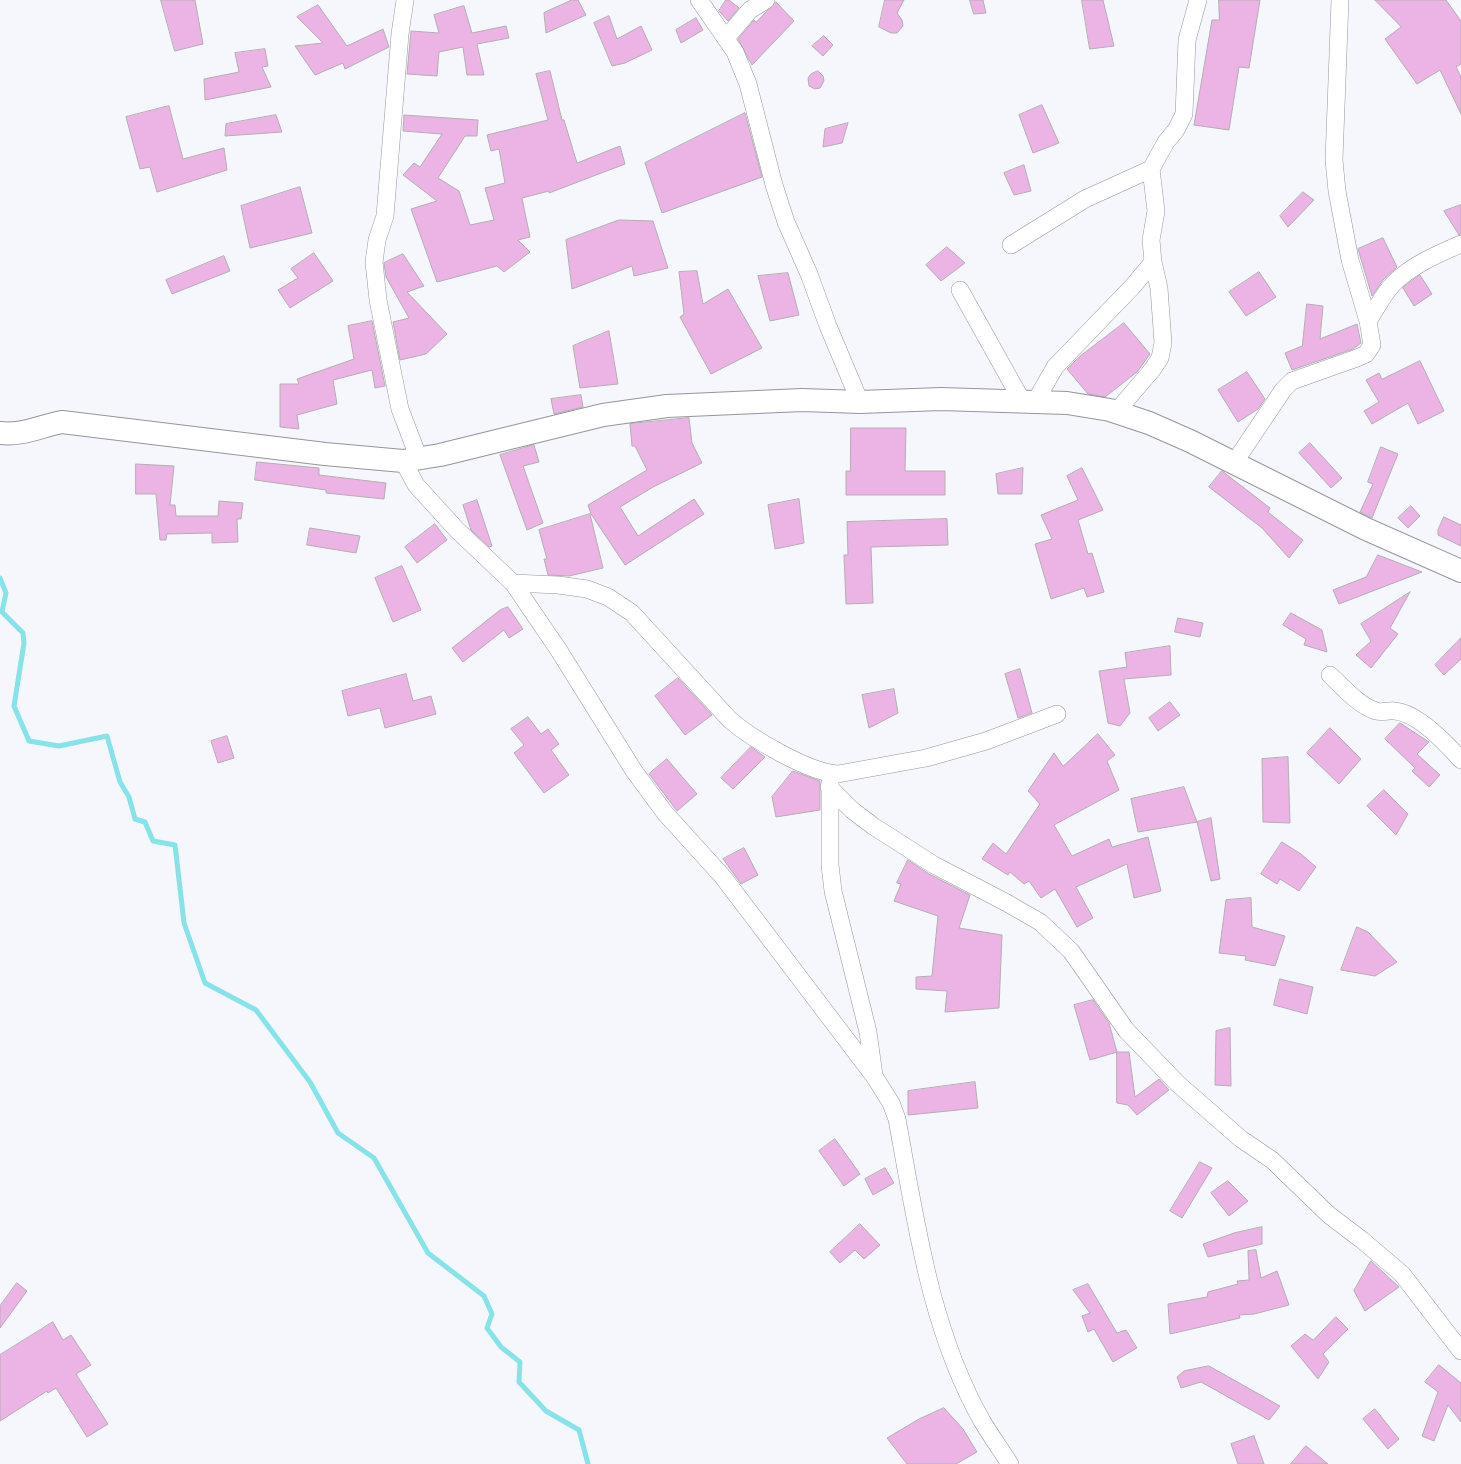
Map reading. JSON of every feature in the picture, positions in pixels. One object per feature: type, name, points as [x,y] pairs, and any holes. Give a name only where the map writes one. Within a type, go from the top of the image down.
[{"type":"street","points":[[405,0],[400,34],[385,216],[377,240],[374,262],[378,300],[416,484],[456,530],[513,583],[558,648],[634,771],[665,813],[722,877],[874,1076],[892,1103],[897,1119],[921,1252],[930,1290],[962,1379],[982,1421],[1010,1464]]},
{"type":"street","points":[[699,0],[736,52],[748,84],[774,185],[786,222],[809,274],[828,326],[860,402]]},
{"type":"street","points":[[726,38],[750,10],[766,0]]},
{"type":"street","points":[[1116,412],[1135,392],[1160,358],[1163,343],[1159,288],[1152,262],[1151,240],[1156,211],[1151,169],[1166,142],[1176,130],[1184,114],[1187,40],[1198,0]]},
{"type":"street","points":[[1234,463],[1284,390],[1292,381],[1366,354],[1372,345],[1368,321],[1350,260],[1336,191],[1334,153],[1340,0]]},
{"type":"street","points":[[1011,244],[1084,199],[1151,169]]},
{"type":"street","points":[[1368,321],[1393,283],[1404,274],[1436,255],[1461,244]]},
{"type":"street","points":[[1028,401],[1055,367],[1133,286],[1152,262]]},
{"type":"street","points":[[960,290],[1028,401]]},
{"type":"street","points":[[0,433],[8,434],[28,431],[62,422],[324,454],[411,460],[440,455],[596,416],[660,407],[802,400],[860,402],[941,399],[1067,403],[1116,412],[1170,432],[1366,529],[1461,571]]},
{"type":"street","points":[[513,583],[587,589],[608,597],[632,613],[730,720],[744,732],[805,764],[830,781],[852,810],[873,826],[928,861],[1040,922],[1071,951],[1126,1030],[1173,1079],[1240,1139],[1272,1160],[1329,1215],[1362,1240],[1402,1274],[1461,1351]]},
{"type":"street","points":[[1330,675],[1359,701],[1377,712],[1396,711],[1420,722],[1443,741],[1461,760]]},
{"type":"street","points":[[874,1076],[868,1032],[833,891],[830,865],[830,781],[838,774],[926,758],[986,741],[1057,714]]},
{"type":"building","points":[[161,0],[195,0],[203,44],[175,51]]},
{"type":"building","points":[[572,0],[578,0],[586,15],[546,33],[544,13]]},
{"type":"building","points":[[726,0],[729,0],[739,8],[728,21],[719,11]]},
{"type":"building","points":[[885,0],[904,0],[897,13],[902,20],[903,26],[897,33],[891,33],[879,27]]},
{"type":"building","points":[[970,0],[983,0],[986,13],[974,14]]},
{"type":"building","points":[[1082,0],[1103,0],[1114,46],[1090,49]]},
{"type":"building","points":[[1219,0],[1260,0],[1249,68],[1239,67],[1229,130],[1194,125],[1212,20],[1219,20]]},
{"type":"building","points":[[1375,0],[1446,0],[1461,21],[1461,64],[1456,67],[1461,77],[1461,114],[1440,70],[1417,84],[1385,39],[1401,27]]},
{"type":"building","points":[[776,2],[794,21],[752,65],[738,39],[754,20],[756,22]]},
{"type":"building","points":[[318,5],[347,46],[383,29],[389,47],[345,69],[343,63],[315,75],[295,46],[323,43],[297,17]]},
{"type":"building","points":[[464,6],[472,33],[506,26],[509,38],[477,44],[484,75],[467,75],[463,47],[439,52],[437,76],[407,74],[411,31],[439,33],[434,15]]},
{"type":"building","points":[[609,16],[617,39],[641,26],[652,50],[625,63],[612,66],[594,23]]},
{"type":"building","points":[[696,18],[703,30],[681,43],[676,30]]},
{"type":"building","points":[[824,36],[833,45],[823,56],[812,46]]},
{"type":"building","points":[[265,49],[268,66],[262,67],[271,87],[205,100],[204,79],[239,72],[235,53]]},
{"type":"building","points":[[550,71],[562,120],[564,120],[577,163],[620,146],[625,164],[549,193],[549,191],[522,198],[530,237],[518,240],[530,252],[504,272],[497,266],[437,282],[411,209],[437,201],[403,175],[414,163],[420,167],[442,134],[403,131],[404,115],[478,120],[477,136],[465,136],[438,178],[459,191],[470,225],[494,220],[485,188],[505,183],[499,149],[491,151],[487,135],[548,120],[536,74]]},
{"type":"building","points":[[818,71],[823,76],[824,81],[820,88],[815,89],[809,86],[808,78],[811,74]]},
{"type":"building","points":[[1042,105],[1059,143],[1033,153],[1019,115]]},
{"type":"building","points":[[169,106],[183,159],[224,148],[227,170],[157,192],[150,167],[140,169],[126,117]]},
{"type":"building","points":[[745,113],[762,177],[662,213],[645,163]]},
{"type":"building","points":[[276,115],[282,132],[225,136],[226,124]]},
{"type":"building","points":[[848,123],[842,143],[823,147],[825,129]]},
{"type":"building","points":[[1024,165],[1031,191],[1014,195],[1004,173]]},
{"type":"building","points":[[300,187],[312,233],[250,248],[241,206]]},
{"type":"building","points":[[1303,192],[1314,200],[1288,227],[1280,216]]},
{"type":"building","points":[[1461,205],[1461,234],[1459,235],[1444,211]]},
{"type":"building","points":[[619,220],[653,221],[668,268],[634,276],[632,266],[572,289],[566,240]]},
{"type":"building","points":[[1383,238],[1397,267],[1383,280],[1372,296],[1358,249]]},
{"type":"building","points":[[947,247],[965,263],[941,281],[926,265]]},
{"type":"building","points":[[314,253],[333,281],[290,308],[278,290],[298,278],[291,269]]},
{"type":"building","points":[[403,254],[424,286],[407,292],[447,334],[426,354],[400,360],[393,322],[409,318],[386,277],[384,263]]},
{"type":"building","points":[[224,256],[230,271],[172,294],[166,280]]},
{"type":"building","points":[[697,271],[703,304],[728,289],[762,348],[711,374],[680,317],[684,314],[679,272]]},
{"type":"building","points":[[1259,272],[1276,297],[1246,316],[1229,292]]},
{"type":"building","points":[[788,273],[799,315],[770,321],[758,276]]},
{"type":"building","points":[[1420,275],[1432,294],[1414,306],[1403,288]]},
{"type":"building","points":[[1307,304],[1323,306],[1320,339],[1357,324],[1361,343],[1353,349],[1292,370],[1285,353],[1302,346]]},
{"type":"building","points":[[372,321],[385,386],[375,388],[372,370],[333,380],[337,404],[297,415],[299,429],[280,427],[280,384],[299,384],[297,379],[354,359],[348,326]]},
{"type":"building","points":[[1124,323],[1150,354],[1137,372],[1105,397],[1088,394],[1067,369],[1079,357]]},
{"type":"building","points":[[609,331],[618,384],[580,388],[573,346]]},
{"type":"building","points":[[1420,361],[1444,411],[1418,424],[1408,403],[1372,424],[1364,411],[1379,402],[1366,380],[1379,373],[1382,379]]},
{"type":"building","points":[[1247,372],[1265,399],[1258,409],[1238,422],[1218,390]]},
{"type":"building","points":[[581,395],[583,407],[554,414],[551,399]]},
{"type":"building","points":[[689,418],[692,443],[702,463],[653,487],[620,507],[638,536],[694,499],[704,514],[625,565],[591,514],[588,505],[647,470],[635,446],[632,446],[630,424]]},
{"type":"building","points":[[851,428],[906,428],[905,471],[945,471],[945,495],[846,495],[846,471],[850,471]]},
{"type":"building","points":[[1310,443],[1342,478],[1331,488],[1299,453]]},
{"type":"building","points":[[534,445],[539,462],[523,466],[543,523],[527,530],[500,455]]},
{"type":"building","points":[[1381,447],[1398,454],[1372,518],[1360,512],[1373,484],[1368,482]]},
{"type":"building","points":[[257,462],[319,468],[319,475],[386,483],[384,499],[326,493],[326,490],[255,480]]},
{"type":"building","points":[[136,464],[174,466],[170,505],[175,505],[176,516],[218,516],[219,501],[243,503],[241,519],[237,519],[238,542],[212,543],[212,533],[167,534],[166,540],[160,540],[156,494],[136,494]]},
{"type":"building","points":[[1023,468],[1022,494],[998,494],[996,474]]},
{"type":"building","points":[[1082,468],[1103,510],[1078,520],[1088,554],[1092,553],[1104,592],[1087,597],[1084,588],[1051,599],[1035,544],[1052,539],[1041,515],[1078,500],[1067,476]]},
{"type":"building","points":[[1222,471],[1270,508],[1268,512],[1303,540],[1289,558],[1262,528],[1209,487]]},
{"type":"building","points":[[799,499],[804,543],[775,549],[768,505]]},
{"type":"building","points":[[477,500],[492,546],[489,547],[471,530],[463,505]]},
{"type":"building","points":[[1411,506],[1420,516],[1408,528],[1398,518]]},
{"type":"building","points":[[590,514],[603,568],[569,576],[548,575],[544,559],[547,559],[539,530]]},
{"type":"building","points":[[1444,517],[1461,525],[1461,546],[1438,535],[1438,530]]},
{"type":"building","points":[[947,519],[948,545],[871,547],[873,603],[846,604],[844,555],[848,555],[847,522]]},
{"type":"building","points":[[435,524],[447,540],[417,563],[405,547]]},
{"type":"building","points":[[310,528],[360,536],[356,553],[307,545]]},
{"type":"building","points":[[1378,555],[1422,572],[1339,604],[1333,590],[1366,577]]},
{"type":"building","points":[[402,566],[421,610],[393,622],[375,578]]},
{"type":"building","points":[[1410,592],[1390,628],[1398,634],[1371,668],[1356,655],[1371,641],[1361,624]]},
{"type":"building","points":[[508,607],[523,629],[509,638],[504,630],[463,662],[452,648],[500,610]]},
{"type":"building","points":[[1291,613],[1322,630],[1327,652],[1304,645],[1306,639],[1283,625]]},
{"type":"building","points":[[1178,618],[1203,623],[1200,637],[1175,632]]},
{"type":"building","points":[[1461,638],[1461,659],[1444,675],[1435,665]]},
{"type":"building","points":[[1170,646],[1171,675],[1124,679],[1130,713],[1120,726],[1108,723],[1099,671],[1127,667],[1125,653]]},
{"type":"building","points":[[1020,669],[1032,713],[1018,718],[1005,674]]},
{"type":"building","points":[[406,674],[413,701],[431,696],[436,714],[385,728],[380,708],[348,716],[342,691]]},
{"type":"building","points":[[678,678],[712,715],[685,735],[655,696]]},
{"type":"building","points":[[894,689],[898,713],[869,728],[862,695]]},
{"type":"building","points":[[1170,702],[1180,715],[1158,731],[1149,718]]},
{"type":"building","points":[[528,717],[541,734],[548,729],[559,744],[551,750],[569,775],[544,793],[514,753],[524,745],[511,729]]},
{"type":"building","points":[[1400,723],[1429,742],[1417,754],[1440,775],[1429,787],[1412,771],[1415,768],[1385,739]]},
{"type":"building","points":[[1330,728],[1361,759],[1339,784],[1307,753]]},
{"type":"building","points":[[1098,734],[1115,755],[1107,761],[1119,790],[1054,825],[1072,856],[1109,839],[1112,847],[1148,837],[1161,891],[1134,898],[1127,864],[1076,887],[1093,918],[1077,927],[1055,889],[1041,898],[1029,881],[1024,884],[1010,872],[1008,875],[982,859],[993,843],[1006,854],[1040,804],[1028,791],[1054,753],[1063,766]]},
{"type":"building","points":[[227,736],[234,758],[218,763],[211,741]]},
{"type":"building","points":[[751,747],[765,757],[733,789],[721,778]]},
{"type":"building","points":[[1288,757],[1290,823],[1263,822],[1262,759]]},
{"type":"building","points":[[667,759],[697,794],[677,811],[649,774]]},
{"type":"building","points":[[793,771],[820,781],[820,810],[776,817],[772,797]]},
{"type":"building","points":[[1184,787],[1197,822],[1138,832],[1131,799]]},
{"type":"building","points":[[1384,790],[1408,814],[1396,835],[1367,806]]},
{"type":"building","points":[[1211,818],[1220,879],[1211,881],[1197,822]]},
{"type":"building","points":[[1282,842],[1301,854],[1316,867],[1299,891],[1280,879],[1277,884],[1261,874]]},
{"type":"building","points":[[744,848],[758,875],[741,884],[723,859]]},
{"type":"building","points":[[908,860],[929,874],[970,895],[959,928],[1002,935],[999,1008],[945,1012],[947,991],[916,989],[916,977],[932,976],[938,916],[894,901],[901,884],[897,883]]},
{"type":"building","points":[[1251,898],[1252,927],[1285,936],[1275,966],[1245,960],[1246,956],[1219,953],[1226,900]]},
{"type":"building","points":[[1357,927],[1368,932],[1397,962],[1375,976],[1341,970]]},
{"type":"building","points":[[1280,979],[1313,987],[1307,1014],[1274,1005]]},
{"type":"building","points":[[1093,1000],[1109,1023],[1117,1052],[1090,1060],[1074,1005]]},
{"type":"building","points":[[1230,1028],[1231,1086],[1215,1085],[1216,1031]]},
{"type":"building","points":[[1117,1052],[1129,1052],[1135,1097],[1159,1079],[1169,1090],[1137,1115],[1128,1105],[1117,1103]]},
{"type":"building","points":[[975,1082],[978,1108],[908,1115],[908,1091]]},
{"type":"building","points":[[835,1139],[860,1174],[844,1186],[819,1151]]},
{"type":"building","points":[[1200,1162],[1212,1168],[1182,1218],[1170,1211]]},
{"type":"building","points":[[885,1168],[894,1183],[873,1195],[865,1179]]},
{"type":"building","points":[[1228,1181],[1248,1201],[1229,1216],[1211,1193]]},
{"type":"building","points":[[860,1224],[880,1245],[864,1259],[855,1250],[840,1263],[830,1252]]},
{"type":"building","points":[[1262,1227],[1262,1244],[1208,1257],[1203,1244],[1234,1233]]},
{"type":"building","points":[[1256,1250],[1261,1278],[1277,1271],[1289,1305],[1254,1314],[1239,1315],[1240,1318],[1170,1334],[1168,1304],[1207,1297],[1208,1292],[1238,1284],[1237,1281],[1249,1280],[1248,1251]]},
{"type":"building","points":[[1371,1261],[1399,1287],[1365,1311],[1354,1291]]},
{"type":"building","points":[[17,1283],[27,1291],[0,1328],[0,1306]]},
{"type":"building","points":[[1088,1284],[1117,1333],[1126,1330],[1137,1348],[1113,1362],[1094,1329],[1088,1332],[1082,1316],[1090,1313],[1073,1290]]},
{"type":"building","points":[[1336,1317],[1348,1329],[1323,1354],[1329,1362],[1318,1379],[1291,1346],[1305,1334],[1313,1340]]},
{"type":"building","points":[[53,1322],[63,1340],[71,1335],[91,1365],[76,1374],[108,1424],[87,1437],[56,1388],[48,1393],[47,1391],[0,1421],[0,1355]]},
{"type":"building","points":[[1439,1365],[1461,1383],[1461,1422],[1448,1405],[1434,1441],[1422,1436],[1438,1392],[1425,1382]]},
{"type":"building","points":[[1209,1366],[1280,1406],[1269,1420],[1201,1382],[1181,1388],[1177,1377],[1184,1371]]},
{"type":"building","points":[[944,1408],[963,1429],[977,1452],[956,1464],[907,1464],[887,1438],[919,1419]]},
{"type":"building","points":[[1375,1409],[1399,1439],[1388,1449],[1363,1419]]},
{"type":"building","points":[[1254,1436],[1264,1464],[1238,1464],[1231,1444]]},
{"type":"building","points":[[1306,1446],[1328,1464],[1291,1464]]},
{"type":"waterway","points":[[0,578],[6,593],[2,612],[23,633],[24,643],[14,706],[29,741],[59,746],[107,736],[120,782],[129,797],[135,819],[145,822],[153,841],[175,845],[184,923],[205,983],[256,1010],[310,1082],[338,1133],[374,1158],[428,1253],[484,1296],[492,1314],[487,1328],[501,1347],[520,1362],[519,1382],[546,1411],[579,1430],[588,1464]]}]
